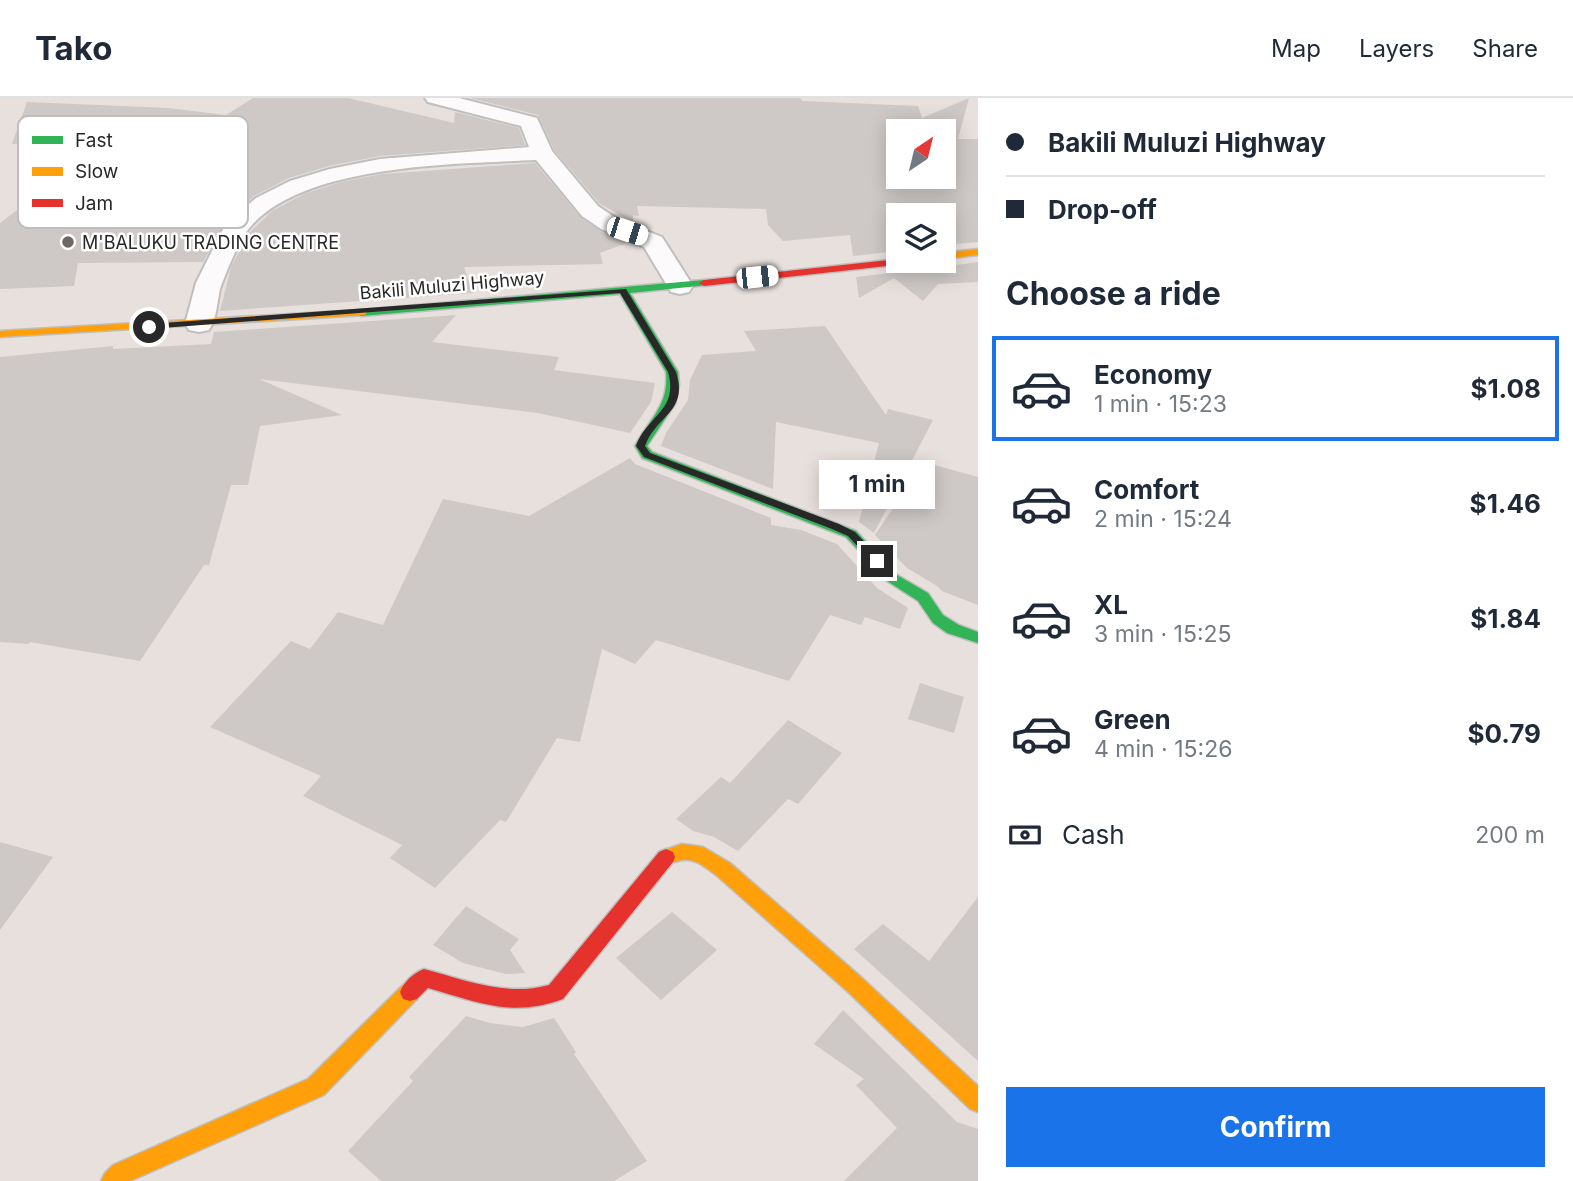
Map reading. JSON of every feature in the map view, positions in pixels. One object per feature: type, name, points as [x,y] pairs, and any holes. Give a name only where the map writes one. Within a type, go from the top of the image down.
[{"type":"main road","points":[[956,255],[978,252]]},
{"type":"main road","name":"Bakili Muluzi Highway","points":[[0,334],[199,324],[680,286],[886,263]]},
{"type":"main road","points":[[623,290],[672,372],[675,382],[676,392],[672,404],[644,437],[641,446],[647,455],[851,534],[892,578],[923,597],[938,619],[953,629],[978,638]]},
{"type":"main road","points":[[113,1181],[121,1173],[316,1087],[424,978],[499,1001],[539,1001],[556,992],[666,857],[679,850],[694,850],[708,856],[854,984],[978,1101]]},
{"type":"street","points":[[435,98],[526,120],[531,124],[542,153],[597,218],[653,242],[680,286]]},
{"type":"street","points":[[248,218],[275,197],[299,185],[332,174],[437,160],[542,153]]},
{"type":"street","points":[[199,324],[211,278],[236,228]]},
{"type":"building","points":[[253,98],[348,98],[454,123],[455,112],[519,128],[525,145],[380,156],[329,166],[289,178],[248,201],[248,116],[22,116],[27,102],[168,108],[226,115]]},
{"type":"building","points":[[470,98],[800,98],[802,101],[918,106],[922,118],[969,98],[958,139],[978,139],[978,242],[956,244],[956,203],[886,203],[886,252],[853,256],[850,235],[783,241],[768,225],[766,209],[637,206],[639,216],[633,215],[633,222],[600,204],[554,150],[538,115]]},
{"type":"building","points":[[18,127],[18,144],[12,144]]},
{"type":"building","points":[[535,163],[581,218],[600,231],[627,243],[600,253],[603,264],[464,267],[473,293],[220,311],[231,267],[249,233],[272,211],[304,194],[341,182],[382,174]]},
{"type":"building","points":[[18,209],[18,228],[222,228],[203,262],[78,263],[74,286],[0,289],[0,223]]},
{"type":"building","points":[[978,262],[978,282],[938,284],[923,301],[894,278],[859,298],[856,277],[889,273],[956,273],[956,265]]},
{"type":"building","points":[[456,315],[432,342],[559,357],[554,370],[655,383],[651,402],[630,433],[538,413],[259,379],[342,415],[260,426],[248,485],[231,485],[209,565],[204,565],[140,661],[30,642],[0,642],[0,357],[113,346],[113,349],[211,344],[214,332]]},
{"type":"building","points":[[825,326],[886,415],[888,409],[933,420],[874,533],[859,522],[879,443],[776,422],[773,489],[661,446],[666,433],[688,400],[690,380],[702,355],[756,351],[744,331]]},
{"type":"building","points":[[630,458],[635,464],[771,518],[771,525],[801,530],[837,544],[877,588],[908,608],[900,629],[865,617],[861,625],[830,615],[789,681],[656,640],[635,664],[602,649],[580,742],[557,738],[506,822],[500,820],[435,888],[390,858],[402,845],[303,796],[321,776],[210,727],[291,641],[310,649],[338,612],[383,625],[443,499],[529,516]]},
{"type":"building","points":[[924,462],[978,477],[978,605],[942,591],[907,568],[875,535]]},
{"type":"building","points":[[920,683],[964,697],[954,733],[908,719]]},
{"type":"building","points":[[788,720],[842,753],[798,804],[788,799],[738,851],[714,837],[693,831],[676,819],[721,777],[730,783]]},
{"type":"building","points":[[0,842],[53,857],[0,930]]},
{"type":"building","points":[[978,897],[978,1061],[854,949],[883,924],[929,961]]},
{"type":"building","points":[[466,906],[519,939],[510,950],[525,973],[506,974],[463,963],[433,945]]},
{"type":"building","points":[[672,912],[717,950],[661,1000],[616,958]]},
{"type":"building","points":[[843,1010],[957,1122],[978,1129],[978,1181],[844,1181],[897,1128],[856,1085],[864,1079],[814,1044]]},
{"type":"building","points":[[466,1016],[490,1023],[523,1027],[554,1018],[576,1052],[574,1054],[647,1161],[614,1181],[381,1181],[348,1151],[413,1081],[409,1077]]},
{"type":"traffic: fast","points":[[361,313],[704,283]]},
{"type":"traffic: fast","points":[[623,290],[672,372],[673,385],[669,404],[641,446],[647,455],[851,534],[892,578],[923,597],[938,619],[953,629],[978,638]]},
{"type":"traffic: slow","points":[[956,255],[978,252]]},
{"type":"traffic: slow","points":[[0,334],[361,313]]},
{"type":"traffic: slow","points":[[666,857],[682,852],[696,852],[723,869],[854,984],[978,1101]]},
{"type":"traffic: slow","points":[[113,1181],[121,1173],[316,1087],[410,992]]},
{"type":"traffic: jam","points":[[704,283],[886,263]]},
{"type":"traffic: jam","points":[[410,992],[424,978],[505,999],[521,1000],[556,992],[666,857]]},
{"type":"place","name":"M'BALUKU TRADING CENTRE","points":[[68,242]]},
{"type":"route","points":[[149,327],[623,290],[672,372],[675,382],[676,392],[672,404],[644,437],[641,446],[647,455],[835,526],[851,534],[877,561]]}]
